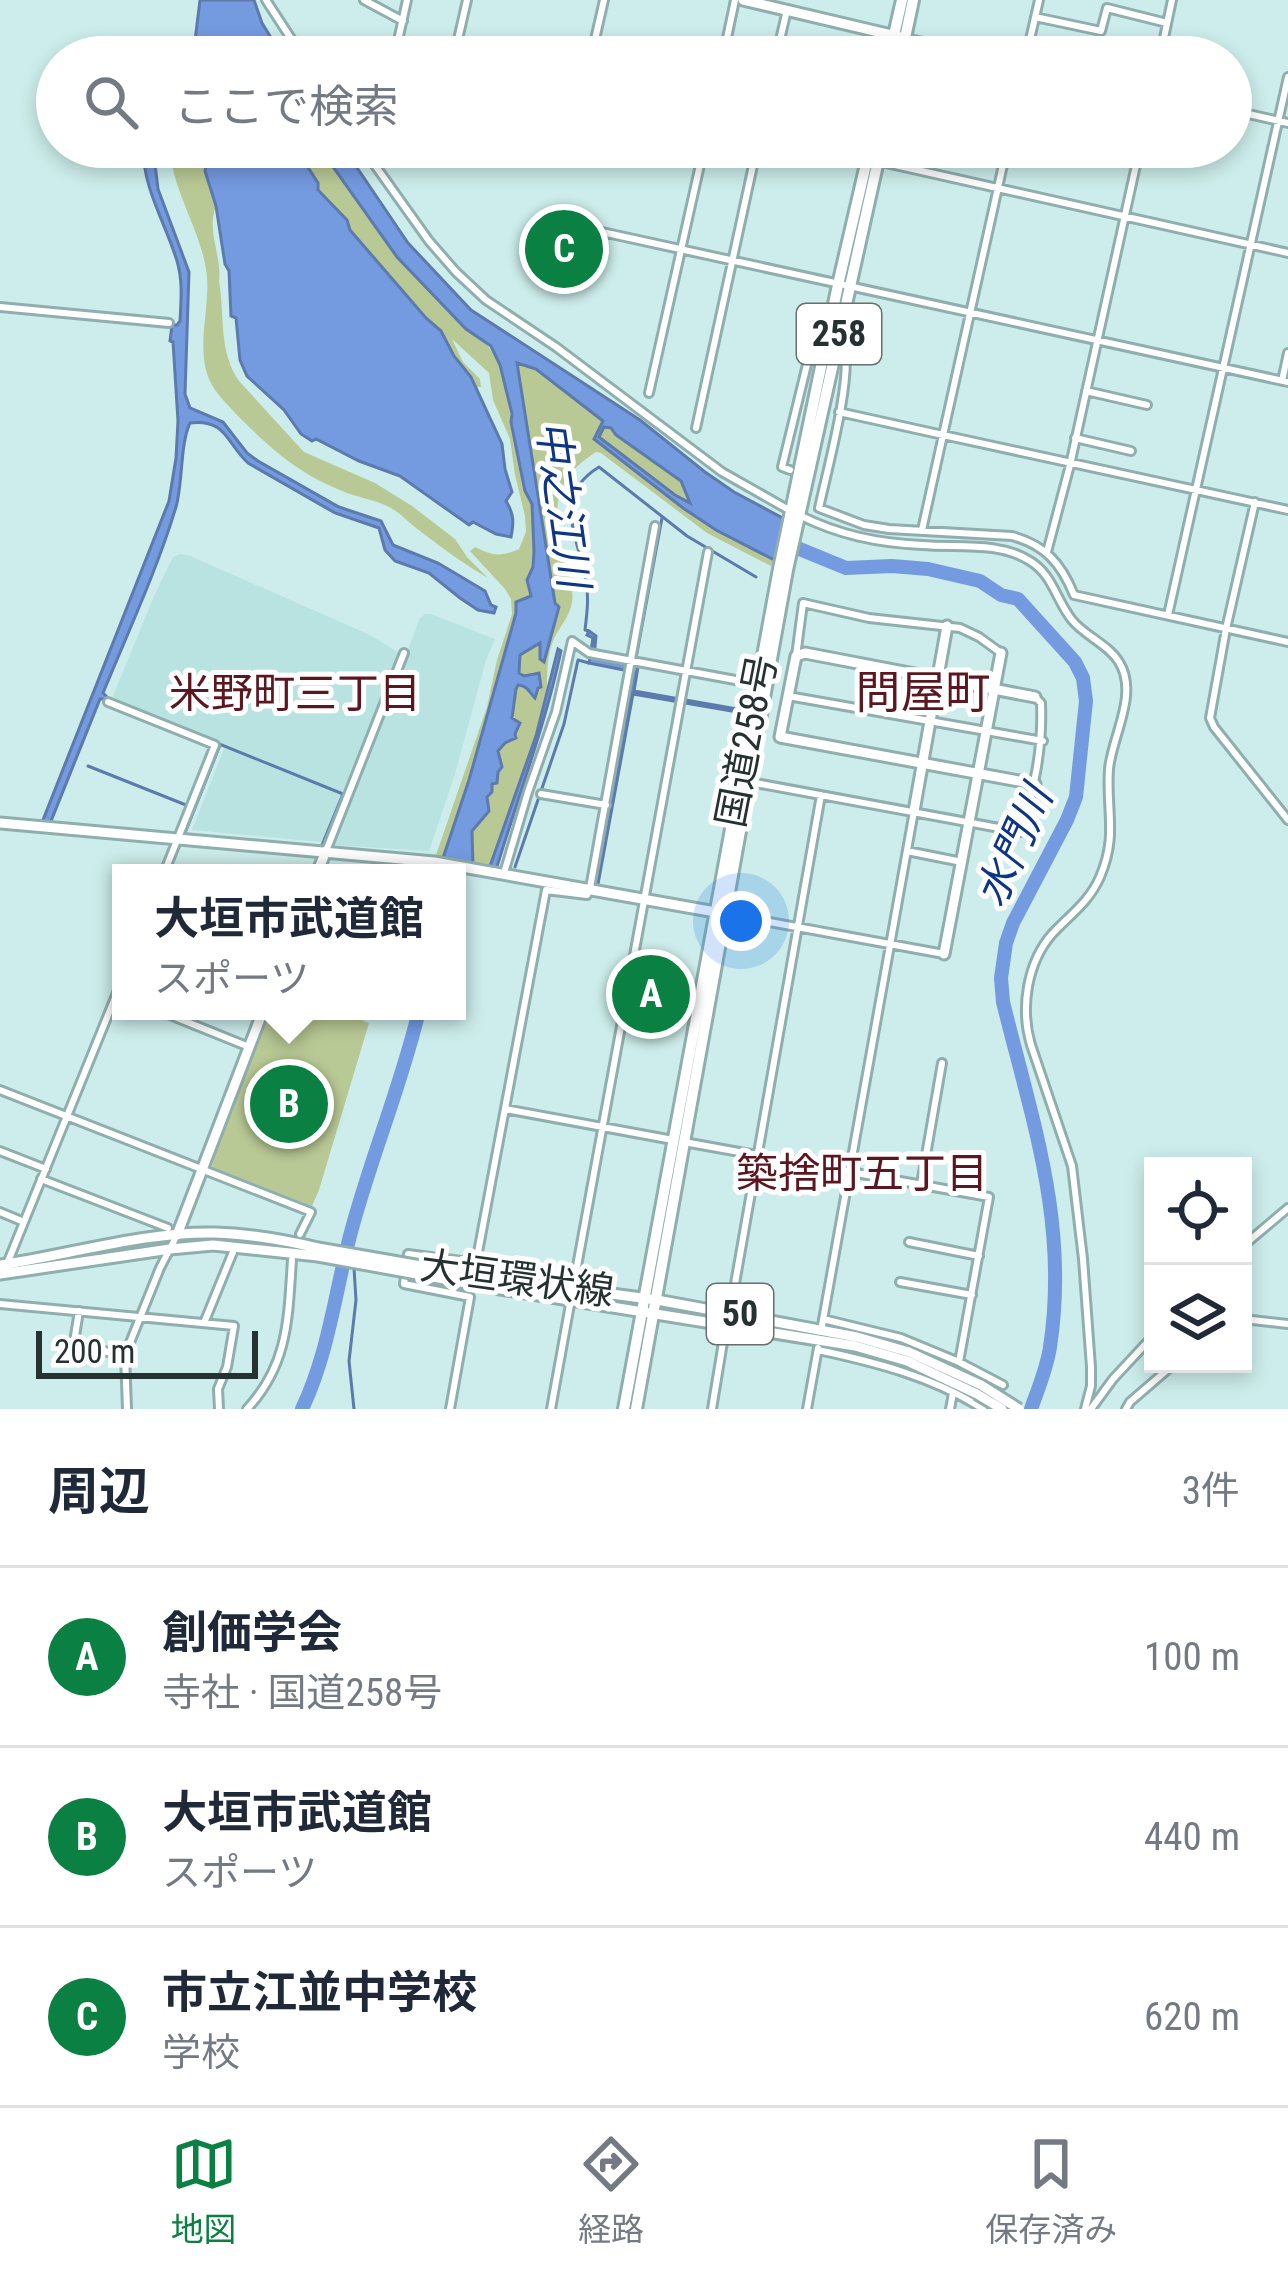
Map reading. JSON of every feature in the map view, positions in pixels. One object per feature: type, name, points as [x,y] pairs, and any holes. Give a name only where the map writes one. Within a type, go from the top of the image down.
[{"type":"highway","points":[[899,36],[902,0]]},
{"type":"highway","points":[[899,36],[913,0]]},
{"type":"highway","name":"国道258号","points":[[720,913],[750,782],[757,685],[869,168]]},
{"type":"highway","name":"国道258号","points":[[624,1409],[649,1305],[783,569]]},
{"type":"highway","name":"国道258号","points":[[635,1409],[649,1305]]},
{"type":"street","points":[[266,0],[289,36]]},
{"type":"street","points":[[364,0],[403,21]]},
{"type":"street","points":[[399,36],[407,0]]},
{"type":"street","points":[[459,36],[467,0]]},
{"type":"street","points":[[596,36],[604,0]]},
{"type":"street","points":[[729,36],[739,0],[784,6],[899,36]]},
{"type":"street","points":[[1031,36],[1039,0]]},
{"type":"street","points":[[1164,36],[1172,0]]},
{"type":"street","points":[[779,36],[784,6]]},
{"type":"street","points":[[1035,17],[1101,31],[1107,8],[1167,23]]},
{"type":"street","points":[[1168,615],[1288,77]]},
{"type":"street","points":[[1252,115],[1288,123]]},
{"type":"street","points":[[377,168],[429,241],[486,300],[556,346],[722,472],[794,516],[842,534],[880,542],[997,548],[1017,554],[1035,563],[1079,628],[1118,659],[1126,698],[1110,761],[1111,848],[1090,897],[1051,935],[1038,957],[1025,1007],[1026,1030],[1072,1166],[1091,1367],[1089,1406]]},
{"type":"street","points":[[649,393],[699,168]]},
{"type":"street","points":[[696,428],[752,168]]},
{"type":"street","points":[[919,168],[1288,253]]},
{"type":"street","points":[[922,530],[1002,168]]},
{"type":"street","points":[[1047,552],[1135,168]]},
{"type":"street","points":[[601,237],[602,232],[1285,382],[1288,353]]},
{"type":"street","points":[[0,307],[169,323]]},
{"type":"street","points":[[790,470],[782,466],[811,348],[817,338],[844,344],[847,353],[839,412],[819,508],[864,525],[1012,536],[1047,552],[1074,595],[1288,642]]},
{"type":"street","points":[[1086,391],[1147,405]]},
{"type":"street","points":[[839,412],[1288,510]]},
{"type":"street","points":[[1075,438],[1131,451]]},
{"type":"street","points":[[815,475],[826,477]]},
{"type":"street","points":[[1255,502],[1210,718],[1288,820]]},
{"type":"street","points":[[450,1409],[470,1297],[404,1284],[409,1252],[476,1263],[546,890],[587,896],[590,888],[656,526]]},
{"type":"street","points":[[551,1409],[707,552]]},
{"type":"street","points":[[466,867],[944,954],[1001,653],[979,637],[947,626],[869,618],[803,603],[780,737]]},
{"type":"street","points":[[807,1409],[947,626]]},
{"type":"street","points":[[502,873],[556,712],[572,641],[593,654],[631,666],[685,670],[757,685]]},
{"type":"street","points":[[321,864],[404,653]]},
{"type":"street","points":[[750,782],[1021,832],[1042,741],[1041,703],[1035,697],[805,653],[796,656]]},
{"type":"street","points":[[788,696],[1042,741]]},
{"type":"street","points":[[108,702],[214,745],[169,864]]},
{"type":"street","points":[[754,730],[1035,784]]},
{"type":"street","points":[[541,794],[606,805]]},
{"type":"street","points":[[712,1409],[821,795]]},
{"type":"street","points":[[0,823],[446,864]]},
{"type":"street","points":[[907,851],[962,862]]},
{"type":"street","points":[[2,1271],[112,1011]]},
{"type":"street","points":[[182,1020],[249,1047]]},
{"type":"street","points":[[127,1409],[125,1357],[260,1020]]},
{"type":"street","points":[[921,1184],[942,1063]]},
{"type":"street","points":[[0,1090],[311,1212],[300,1234]]},
{"type":"street","points":[[505,1109],[989,1197],[959,1362]]},
{"type":"street","points":[[0,1151],[46,1169]]},
{"type":"street","points":[[41,1180],[172,1231]]},
{"type":"street","points":[[1252,1238],[1288,1208]]},
{"type":"street","points":[[0,1212],[24,1222]]},
{"type":"street","name":"大垣環状線","points":[[2,1271],[172,1231],[272,1237],[318,1252]]},
{"type":"street","points":[[909,1242],[979,1256]]},
{"type":"street","name":"大垣環状線","points":[[2,1271],[213,1245],[318,1252],[489,1283],[857,1337],[909,1352],[1019,1409]]},
{"type":"street","points":[[204,1323],[233,1252]]},
{"type":"street","points":[[248,1409],[270,1379],[287,1334],[292,1260]]},
{"type":"street","points":[[900,1282],[972,1294]]},
{"type":"street","points":[[0,1304],[234,1326],[218,1389],[219,1409]]},
{"type":"street","points":[[79,1311],[74,1342],[125,1357]]},
{"type":"street","points":[[1252,1320],[1288,1324]]},
{"type":"street","points":[[820,1335],[901,1338],[1003,1384]]},
{"type":"street","points":[[820,1335],[866,1360],[915,1376],[983,1409]]},
{"type":"street","points":[[1089,1406],[1144,1346]]},
{"type":"street","points":[[998,1409],[1008,1371]]},
{"type":"street","points":[[1126,1409],[1164,1373]]},
{"type":"street","name":"大垣環状線","points":[[979,1390],[998,1409]]},
{"type":"street","points":[[950,1409],[953,1393]]},
{"type":"shaded area","points":[[180,554],[370,635],[399,653],[322,842],[192,830],[225,746],[113,696],[155,594],[173,557]]},
{"type":"shaded area","points":[[425,614],[495,639],[429,851],[333,845],[420,618]]},
{"type":"green space","points":[[173,168],[206,168],[216,206],[213,225],[223,332],[239,381],[304,452],[375,483],[412,506],[455,539],[488,578],[391,508],[340,490],[297,467],[260,438],[218,394],[203,352],[206,269]]},
{"type":"green space","points":[[308,168],[334,168],[413,273],[495,355],[532,504],[533,567],[527,579],[531,596],[516,602],[469,780],[443,858],[436,855],[487,707],[512,614],[505,589],[470,551],[475,547],[497,554],[519,549],[526,532],[525,516],[510,439],[493,400],[489,373],[452,339],[463,362],[480,379],[481,387],[474,387],[441,331],[350,230],[347,220],[318,190]]},
{"type":"green space","points":[[517,361],[536,369],[604,422],[594,439],[683,508],[774,560],[771,566],[707,533],[601,453],[580,464],[562,489],[557,516],[571,608],[552,644],[541,717],[490,866],[473,863],[472,831],[487,815],[487,796],[501,770],[498,751],[516,738],[520,723],[512,715],[517,686],[528,688],[536,697],[539,685],[534,672],[519,673],[520,655],[541,643],[540,659],[559,607]]},
{"type":"green space","points":[[604,427],[681,481],[690,504],[599,437]]},
{"type":"green space","points":[[267,1020],[369,1023],[312,1206],[212,1167],[219,1138]]},
{"type":"water","points":[[200,0],[254,0],[270,36],[196,36]]},
{"type":"water","points":[[145,168],[156,168],[158,189],[189,272],[185,394],[190,408],[223,422],[258,461],[339,507],[381,521],[393,545],[438,563],[485,591],[496,607],[494,613],[478,610],[429,573],[395,561],[385,550],[379,528],[335,513],[248,463],[212,425],[190,423],[176,507],[160,554],[103,693],[105,699],[100,699],[49,826],[41,825],[169,501],[178,421],[170,341],[172,325],[180,321],[181,291],[177,261]]},
{"type":"water","points":[[308,168],[318,190],[441,331],[471,377],[502,444],[512,492],[506,501],[513,518],[511,537],[473,522],[469,525],[400,476],[312,441],[247,376],[240,360],[236,318],[231,316],[229,271],[216,206],[205,171]]},
{"type":"water","points":[[334,168],[357,168],[408,243],[471,310],[640,420],[734,492],[792,523],[784,565],[716,530],[594,439],[603,421],[536,369],[517,363],[559,607],[544,662],[540,643],[520,655],[519,673],[539,673],[541,687],[535,698],[524,687],[516,689],[512,718],[520,723],[516,738],[498,751],[502,767],[487,797],[489,811],[472,831],[473,866],[442,861],[469,780],[516,602],[531,596],[527,580],[534,551],[532,504],[525,491],[500,365],[491,346],[466,329],[397,257]],"holes":[[[604,427],[681,481],[690,503],[599,437]]]},
{"type":"water","points":[[589,631],[596,636],[594,658],[638,667],[634,691],[743,710],[633,694],[598,884],[634,672],[589,663],[593,638],[587,635]]},
{"type":"water","points":[[558,649],[555,679],[531,761],[496,870],[489,869],[536,736]]},
{"type":"waterway","points":[[589,631],[585,630],[587,587],[572,505],[575,491],[599,467],[687,536],[756,577]]},
{"type":"waterway","points":[[636,658],[662,518]]},
{"type":"waterway","name":"水門川","points":[[785,543],[846,568],[928,569],[980,581],[1001,595],[1018,599],[1075,662],[1083,678],[1086,701],[1076,797],[1013,923],[1001,978],[1036,1130],[1055,1257],[1050,1347],[1031,1409]]},
{"type":"waterway","points":[[697,629],[711,554]]},
{"type":"waterway","points":[[515,867],[564,724],[578,660],[589,663]]},
{"type":"waterway","points":[[118,703],[343,794],[322,845]]},
{"type":"waterway","points":[[185,833],[220,745]]},
{"type":"waterway","points":[[88,766],[186,805]]},
{"type":"waterway","name":"中之江川","points":[[302,1409],[319,1366],[351,1232],[417,1020]]},
{"type":"waterway","name":"中之江川","points":[[351,1231],[353,1252]]},
{"type":"waterway","points":[[354,1268],[356,1300],[349,1361],[354,1409]]},
{"type":"place","name":"市立江並中学校","points":[[564,249]]},
{"type":"place","name":"創価学会","points":[[651,994]]},
{"type":"place","name":"大垣市武道館","points":[[289,1104]]},
{"type":"district","name":"問屋町","points":[[923,692]]},
{"type":"district","name":"米野町三丁目","points":[[295,693]]},
{"type":"district","name":"築捨町五丁目","points":[[862,1173]]}]
